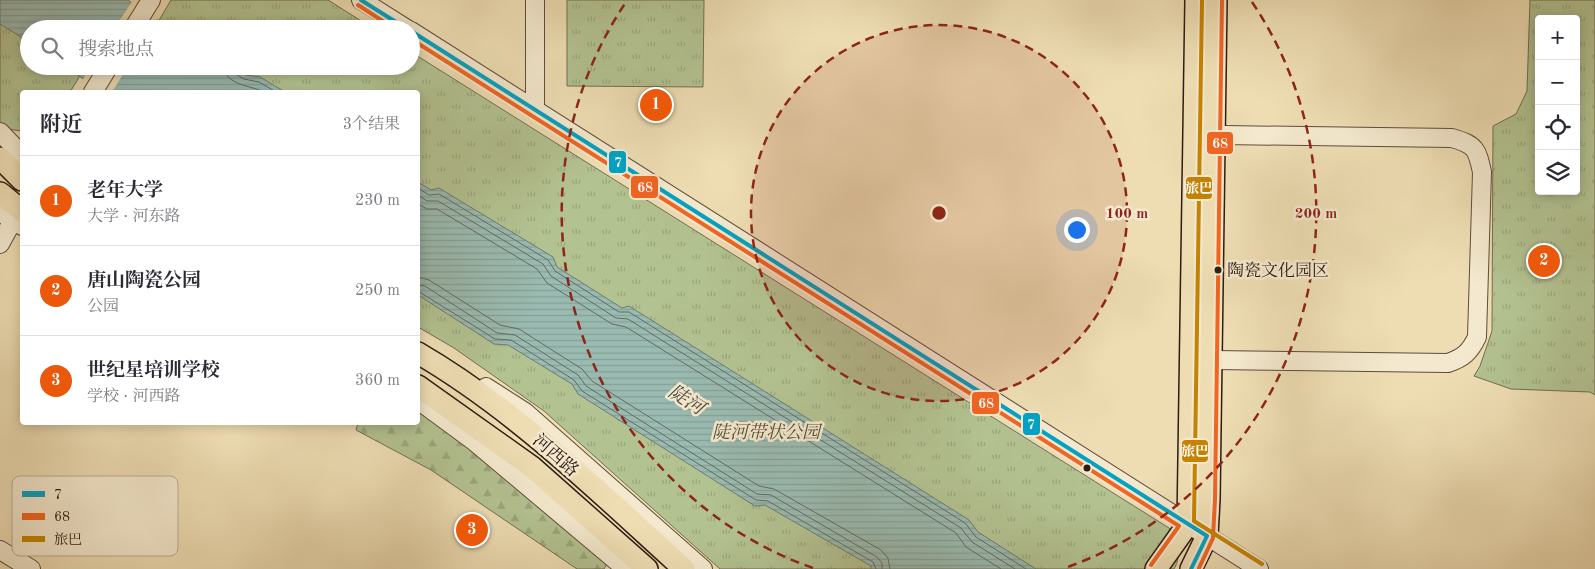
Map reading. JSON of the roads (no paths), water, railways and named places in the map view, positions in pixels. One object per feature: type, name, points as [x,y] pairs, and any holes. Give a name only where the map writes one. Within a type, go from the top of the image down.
[{"type":"main road","points":[[1156,569],[1188,524],[1196,0]]},
{"type":"main road","points":[[1191,569],[1207,536],[1212,360],[1216,0]]},
{"type":"main road","points":[[0,158],[20,178]]},
{"type":"main road","points":[[0,193],[17,214]]},
{"type":"main road","name":"河西路","points":[[420,354],[530,432],[684,569]]},
{"type":"main road","name":"河西路","points":[[420,387],[532,467],[647,569]]},
{"type":"street","points":[[139,20],[151,0]]},
{"type":"street","points":[[361,0],[393,20]]},
{"type":"street","points":[[535,0],[535,109]]},
{"type":"street","points":[[420,37],[1259,569]]},
{"type":"street","points":[[94,90],[104,75]]},
{"type":"street","points":[[0,132],[20,153]]},
{"type":"street","points":[[1212,360],[1448,363],[1460,359],[1471,350],[1477,337],[1482,172],[1477,151],[1468,143],[1452,138],[1224,135],[1214,137]]},
{"type":"street","points":[[0,244],[17,214]]},
{"type":"street","points":[[420,345],[525,412],[703,569]]},
{"type":"street","points":[[420,401],[475,442],[621,568]]},
{"type":"street","points":[[0,550],[32,569]]},
{"type":"water","points":[[0,0],[128,0],[158,20],[20,20],[20,36],[0,24]]},
{"type":"water","points":[[78,75],[246,75],[260,77],[282,90],[100,90]]},
{"type":"water","name":"陡河","points":[[420,183],[431,190],[439,188],[553,257],[557,267],[622,308],[629,306],[969,520],[978,532],[1036,569],[871,569],[871,566],[765,505],[755,506],[578,394],[572,384],[508,345],[494,344],[420,296]]},
{"type":"place","name":"老年大学","points":[[656,105]]},
{"type":"place","name":"唐山陶瓷公园","points":[[1544,261]]},
{"type":"place","name":"陶瓷文化园区","points":[[1218,270]]},
{"type":"place","name":"世纪星培训学校","points":[[472,530]]},
{"type":"park label","name":"陡河带状公园","points":[[766,432]]}]
